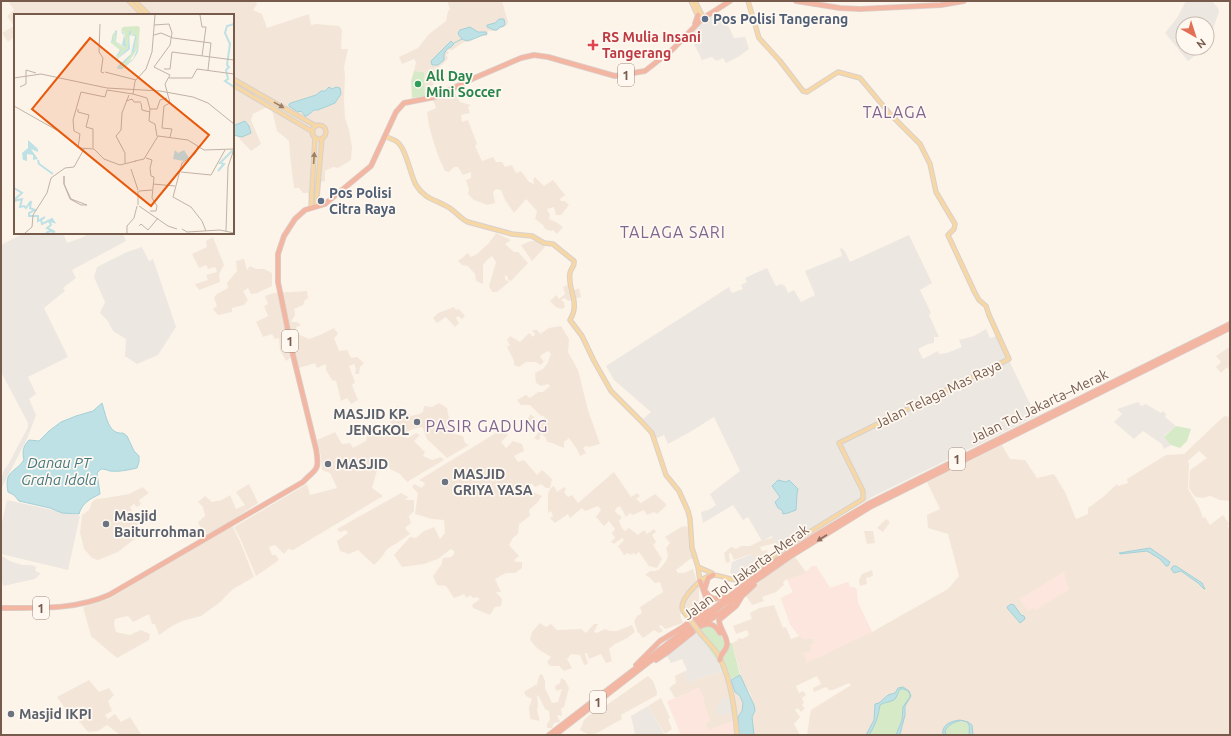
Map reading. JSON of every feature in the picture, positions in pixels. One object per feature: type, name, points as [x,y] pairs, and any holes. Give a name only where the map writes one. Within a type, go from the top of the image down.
[{"type":"highway","points":[[700,16],[730,1]]},
{"type":"highway","points":[[796,1],[850,9],[941,5],[964,1]]},
{"type":"highway","name":"1","points":[[1,608],[30,609],[73,605],[97,600],[109,595],[304,480],[317,469],[318,456],[284,316],[277,276],[277,259],[280,244],[292,224],[301,213],[314,206],[329,201],[368,168],[375,159],[397,111],[404,103],[435,97],[513,61],[540,55],[615,76],[639,72],[648,69],[664,57],[682,40],[700,16]]},
{"type":"highway","name":"1","points":[[322,204],[369,164],[396,109],[402,102],[409,99],[433,96],[465,82]]},
{"type":"highway","name":"Jalan Tol Jakarta–Merak","points":[[549,735],[774,562],[868,504],[1230,324]]},
{"type":"highway","name":"Jalan Tol Jakarta–Merak","points":[[555,735],[752,583],[791,556],[870,507],[1230,328]]},
{"type":"highway","points":[[720,660],[720,655],[726,649],[727,644],[719,620],[736,606],[742,596],[752,587],[791,556]]},
{"type":"highway","points":[[626,675],[660,641],[683,627],[706,609],[707,604],[705,590],[708,578],[713,574]]},
{"type":"highway","points":[[700,580],[709,596],[713,599],[729,596]]},
{"type":"highway","points":[[642,669],[664,655],[703,624],[732,605],[752,583]]},
{"type":"highway","points":[[703,624],[715,625],[722,635],[725,647],[717,654]]},
{"type":"main road","points":[[129,1],[148,14]]},
{"type":"main road","points":[[135,1],[142,14]]},
{"type":"main road","points":[[690,1],[700,16]]},
{"type":"main road","points":[[695,1],[700,16]]},
{"type":"main road","name":"Jalan Telaga Mas Raya","points":[[698,570],[734,580],[742,578],[800,538],[863,499],[863,491],[839,443],[1009,359],[989,315],[987,307],[980,301],[975,293],[948,235],[954,229],[955,224],[936,192],[930,164],[920,144],[890,114],[858,78],[838,72],[807,92],[803,91],[780,61],[759,38],[748,1]]},
{"type":"main road","points":[[234,80],[316,126],[322,126],[325,129],[326,134],[322,138],[314,206]]},
{"type":"main road","points":[[234,86],[313,132],[315,137],[312,179],[314,206]]},
{"type":"main road","points":[[253,98],[256,93]]},
{"type":"main road","points":[[313,132],[316,126]]},
{"type":"main road","points":[[385,136],[396,140],[402,147],[416,184],[428,198],[444,204],[463,220],[468,222],[512,234],[532,236],[544,243],[553,244],[574,261],[575,264],[571,271],[570,277],[575,310],[570,320],[582,336],[610,391],[652,433],[665,474],[679,491],[688,511],[692,548],[700,580]]},
{"type":"main road","points":[[315,137],[319,139],[322,138]]},
{"type":"main road","points":[[315,143],[319,140],[322,143]]},
{"type":"main road","points":[[312,179],[318,179]]},
{"type":"main road","points":[[698,570],[700,580]]},
{"type":"main road","points":[[713,574],[700,580],[683,602],[682,608],[720,660],[726,675],[734,707],[737,735]]},
{"type":"shaded area","points":[[8,1],[256,1],[257,4],[253,10],[262,14],[267,28],[309,14],[311,25],[317,24],[339,26],[342,30],[341,49],[348,49],[344,67],[344,100],[345,118],[352,147],[351,160],[338,168],[333,167],[325,171],[325,181],[321,182],[320,202],[309,203],[308,193],[303,193],[299,188],[294,188],[289,141],[277,131],[272,110],[267,107],[253,114],[251,120],[261,144],[251,151],[236,135],[234,136],[234,14],[14,14],[14,26],[7,16],[14,10]]},
{"type":"shaded area","points":[[447,1],[502,1],[508,22],[507,25],[496,31],[488,31],[487,36],[479,36],[469,42],[464,42],[452,50],[447,50],[449,53],[446,55],[448,58],[445,62],[436,72],[431,71],[431,78],[434,79],[433,85],[429,88],[430,95],[425,96],[424,72],[414,71],[416,62],[414,59],[402,64],[399,57],[418,48],[429,34],[446,21],[448,11],[450,9]]},
{"type":"shaded area","points":[[1186,1],[1212,1],[1218,8],[1219,12],[1215,23],[1215,16],[1178,16]]},
{"type":"shaded area","points":[[717,13],[724,25],[727,23],[734,38],[745,37],[749,49],[726,63],[723,58],[716,61],[712,57],[702,60],[692,40],[696,38],[692,29]]},
{"type":"shaded area","points":[[1175,20],[1175,45],[1165,33]]},
{"type":"shaded area","points":[[14,26],[14,40],[13,38],[8,42],[2,33]]},
{"type":"shaded area","points":[[1184,56],[1194,56],[1188,61]]},
{"type":"shaded area","points":[[454,91],[460,102],[471,105],[468,107],[470,113],[461,115],[462,122],[468,120],[477,144],[475,146],[482,161],[493,157],[496,162],[502,162],[505,167],[512,165],[516,173],[521,171],[529,182],[534,184],[533,179],[535,177],[544,186],[553,180],[565,195],[560,199],[569,205],[561,215],[556,215],[554,207],[547,209],[550,215],[549,219],[563,227],[557,234],[553,230],[551,231],[545,229],[543,225],[535,219],[537,211],[526,199],[514,213],[505,200],[501,190],[496,189],[493,192],[495,203],[487,205],[474,200],[468,194],[469,189],[466,180],[471,178],[471,172],[463,175],[458,167],[454,167],[449,172],[445,171],[433,140],[427,112],[436,108],[433,100]]},
{"type":"shaded area","points":[[496,233],[511,240],[505,244],[514,252],[518,252],[528,263],[511,281],[508,280],[508,277],[505,275],[505,279],[509,282],[497,292],[492,292],[489,286],[496,262],[492,256],[483,265],[483,284],[476,281],[475,274],[468,266],[462,265],[458,261],[468,253],[471,257],[477,254],[489,243]]},
{"type":"shaded area","points":[[22,234],[63,234],[67,243],[86,236],[85,234],[123,234],[126,241],[72,270],[76,278],[63,288],[65,291],[44,308],[68,357],[28,377],[36,394],[29,399],[36,415],[27,439],[1,489],[1,480],[4,470],[28,427],[28,423],[1,372],[1,245]]},
{"type":"shaded area","points":[[909,235],[932,283],[920,290],[931,313],[929,315],[939,337],[934,337],[934,343],[918,349],[923,359],[938,351],[939,354],[947,353],[962,347],[959,340],[974,336],[986,329],[990,338],[997,336],[1036,416],[874,496],[816,530],[739,583],[733,582],[736,575],[730,573],[732,562],[752,554],[758,563],[779,548],[772,536],[762,541],[748,517],[743,520],[733,505],[703,523],[701,512],[716,505],[710,494],[740,471],[714,417],[668,444],[664,435],[655,439],[649,426],[643,419],[651,412],[614,380],[606,366],[729,287],[732,293],[743,289],[741,285],[747,282],[745,278],[767,268],[776,286],[781,284],[785,286],[788,293],[794,290],[801,302],[815,295],[805,271],[842,256],[840,249],[842,248],[846,253],[850,262]]},
{"type":"shaded area","points":[[213,237],[224,265],[219,274],[220,282],[199,290],[195,284],[208,280],[206,275],[217,272],[215,267],[208,269],[206,265],[199,268],[192,254],[207,247],[206,241]]},
{"type":"shaded area","points":[[535,241],[545,247],[532,261],[521,245]]},
{"type":"shaded area","points":[[142,247],[149,261],[153,259],[176,327],[158,355],[137,364],[125,356],[126,339],[113,331],[107,320],[100,313],[105,302],[94,277],[97,267],[127,252]]},
{"type":"shaded area","points":[[244,259],[247,270],[250,266],[256,269],[264,269],[272,273],[272,286],[257,293],[251,294],[248,288],[243,291],[248,300],[244,305],[232,308],[232,312],[218,315],[213,309],[217,306],[214,298],[217,294],[228,288],[227,283],[237,271],[236,261]]},
{"type":"shaded area","points":[[567,285],[570,292],[579,288],[581,297],[568,301],[565,298],[561,300],[564,302],[565,307],[562,309],[556,307],[550,301],[556,295],[559,299],[565,294],[563,287]]},
{"type":"shaded area","points":[[307,291],[308,298],[305,300],[303,305],[294,309],[295,315],[291,322],[297,322],[301,325],[296,327],[298,334],[309,339],[334,328],[338,334],[334,338],[339,351],[347,350],[351,358],[357,357],[364,363],[360,367],[359,374],[355,374],[356,369],[354,364],[349,366],[355,382],[352,385],[358,400],[351,404],[347,398],[341,401],[336,381],[332,380],[326,370],[326,364],[317,368],[315,363],[299,368],[294,355],[286,361],[280,350],[279,338],[275,339],[272,334],[263,337],[256,322],[268,316],[264,306],[268,304],[265,296],[274,293]]},
{"type":"shaded area","points":[[454,307],[456,310],[459,309],[465,316],[462,319],[458,316],[456,318],[459,323],[455,327],[446,317],[437,323],[433,318],[438,313]]},
{"type":"shaded area","points":[[561,326],[569,339],[568,352],[578,370],[588,410],[600,444],[589,447],[586,446],[583,448],[586,453],[580,456],[569,438],[564,442],[564,448],[547,442],[546,438],[542,434],[540,435],[540,439],[537,440],[534,438],[538,433],[538,425],[530,426],[528,418],[531,414],[540,423],[545,417],[540,415],[530,405],[521,405],[517,400],[526,395],[530,398],[538,392],[543,392],[550,386],[548,384],[541,386],[536,383],[535,373],[543,369],[551,354],[548,351],[540,356],[544,362],[540,365],[536,362],[526,362],[519,367],[514,365],[514,361],[507,347],[510,345],[507,340],[510,336],[520,342],[529,333],[533,337],[535,334],[532,330],[537,330],[540,334],[549,328]]},
{"type":"shaded area","points":[[1230,348],[1230,371],[1227,367],[1221,373],[1216,367],[1221,362],[1216,356]]},
{"type":"shaded area","points":[[1138,402],[1141,406],[1146,404],[1161,413],[1163,411],[1166,414],[1165,417],[1176,426],[1164,436],[1171,445],[1164,449],[1162,444],[1143,431],[1134,439],[1114,422],[1122,414],[1117,409]]},
{"type":"shaded area","name":"PASIR GADUNG","points":[[439,403],[447,408],[449,418],[456,426],[450,433],[463,436],[465,443],[469,445],[447,458],[427,439],[422,427],[405,433],[391,428],[390,418],[397,406],[411,416],[423,412],[424,406],[432,407]]},
{"type":"shaded area","points":[[1230,415],[1230,501],[1220,500],[1210,496],[1203,498],[1196,497],[1189,488],[1190,470],[1207,458],[1199,451],[1188,461],[1188,489],[1199,507],[1203,518],[1205,517],[1210,525],[1223,515],[1229,524],[1227,526],[1230,529],[1230,735],[807,735],[811,710],[851,685],[849,683],[833,690],[829,690],[826,687],[814,692],[813,688],[821,684],[817,676],[796,686],[799,693],[803,691],[806,695],[802,698],[804,703],[802,705],[805,708],[801,712],[798,708],[795,710],[800,717],[794,724],[800,735],[754,735],[752,717],[755,713],[754,705],[750,693],[742,680],[732,643],[738,640],[737,639],[742,639],[749,635],[747,630],[736,634],[733,626],[752,619],[750,613],[759,608],[774,605],[783,628],[786,627],[791,639],[799,636],[790,624],[781,598],[793,592],[787,579],[783,582],[784,585],[776,592],[762,597],[764,601],[752,605],[745,594],[768,575],[795,557],[806,572],[811,567],[816,566],[830,588],[848,582],[850,587],[856,588],[858,603],[872,632],[948,589],[959,576],[948,534],[928,528],[927,515],[940,509],[927,482],[1002,445],[1010,459],[1025,460],[1037,478],[1054,474],[1065,492],[1076,519],[1088,514],[1088,508],[1117,484],[1118,486],[1128,483],[1127,479],[1166,455],[1184,454],[1222,418]]},
{"type":"shaded area","name":"PASIR GADUNG","points":[[375,429],[383,436],[386,433],[408,438],[416,433],[420,435],[414,441],[425,452],[423,456],[432,460],[441,457],[444,460],[407,482],[400,474],[390,469],[386,461],[379,464],[372,488],[383,496],[293,550],[288,549],[284,554],[275,545],[269,547],[272,555],[276,555],[279,560],[256,576],[234,527],[307,484],[310,495],[337,488],[330,473],[322,470],[317,440],[335,432],[342,444],[350,443],[353,448],[366,441],[369,431]]},
{"type":"shaded area","name":"PASIR GADUNG","points":[[501,430],[508,435],[501,442],[506,448],[513,441],[522,444],[524,451],[514,456],[518,462],[524,460],[537,475],[542,470],[552,479],[550,488],[546,488],[541,484],[535,487],[532,483],[528,487],[531,491],[542,496],[529,510],[530,516],[519,524],[518,534],[513,538],[509,545],[519,556],[514,560],[516,562],[522,562],[522,568],[515,573],[506,573],[495,579],[501,592],[496,592],[502,599],[501,606],[495,607],[490,615],[473,608],[472,605],[480,599],[476,597],[473,598],[470,595],[467,598],[464,594],[454,598],[446,586],[437,585],[433,576],[441,565],[443,558],[451,557],[454,554],[454,551],[451,549],[438,559],[424,564],[402,567],[394,555],[410,537],[416,538],[424,531],[434,527],[440,539],[445,533],[444,520],[432,519],[415,514],[418,493],[412,487],[414,484],[422,488],[425,483],[419,480]]},
{"type":"shaded area","points":[[614,472],[631,497],[637,493],[640,496],[636,499],[641,503],[655,494],[665,503],[666,506],[657,514],[654,512],[647,515],[644,510],[633,515],[630,513],[626,517],[620,506],[616,508],[615,512],[622,517],[619,521],[625,531],[629,528],[638,535],[644,530],[647,534],[654,529],[656,532],[652,535],[656,542],[653,545],[662,559],[657,568],[649,566],[639,552],[635,555],[634,553],[630,555],[628,553],[624,555],[618,546],[624,540],[622,538],[614,544],[611,542],[615,538],[612,533],[615,529],[609,521],[604,526],[596,517],[601,510],[598,506],[585,511],[582,508],[570,518],[568,514],[555,523],[550,518],[553,516],[551,511],[548,513],[548,494],[550,489],[554,486],[557,492],[564,487],[566,489],[564,492],[566,495],[568,497],[572,495],[578,503]]},
{"type":"shaded area","points":[[249,484],[258,503],[205,538],[198,522],[205,516],[203,507],[198,502],[205,496],[212,502],[222,500],[230,495],[236,509],[245,505],[236,492]]},
{"type":"shaded area","points":[[143,487],[149,493],[139,500],[141,504],[137,507],[134,504],[130,507],[137,520],[141,534],[118,552],[98,560],[92,558],[84,549],[80,533],[82,515],[89,510],[92,502],[96,499],[129,494]]},
{"type":"shaded area","points":[[401,493],[408,497],[406,500],[414,500],[414,511],[409,516],[411,523],[405,528],[410,534],[387,549],[374,565],[358,550],[349,554],[340,551],[337,541],[348,533],[346,530],[340,532],[337,529]]},
{"type":"shaded area","points":[[7,500],[80,516],[68,570],[1,554],[1,527]]},
{"type":"shaded area","points":[[886,519],[890,522],[883,532],[877,528]]},
{"type":"shaded area","points":[[232,525],[254,577],[233,589],[219,603],[201,616],[182,621],[159,635],[155,624],[152,624],[149,614],[133,622],[128,616],[115,619],[114,624],[116,632],[130,635],[141,630],[150,634],[149,640],[117,658],[91,636],[83,607],[109,599]]},
{"type":"shaded area","points":[[687,526],[698,558],[690,559],[676,570],[678,573],[684,573],[693,569],[699,588],[699,600],[702,601],[703,608],[693,616],[687,609],[680,614],[683,623],[665,629],[661,625],[659,626],[663,631],[659,633],[654,630],[643,638],[637,631],[634,621],[637,616],[642,613],[640,607],[663,592],[660,582],[655,583],[645,575],[650,571],[659,570],[666,561],[668,556],[666,548],[670,543],[665,537],[681,527]]},
{"type":"shaded area","points":[[864,531],[873,531],[875,543],[867,544]]},
{"type":"shaded area","points":[[775,537],[776,543],[760,547],[762,551],[767,550],[768,554],[755,560],[751,554],[734,560],[731,553],[729,554],[730,562],[726,563],[724,553],[731,547],[736,549],[741,546],[750,546],[760,541]]},
{"type":"shaded area","points":[[1,555],[10,561],[36,567],[35,570],[41,573],[35,579],[3,586],[1,575]]},
{"type":"shaded area","points":[[816,566],[830,588],[848,582],[850,587],[856,588],[858,603],[872,632],[807,663],[803,653],[811,652],[810,645],[814,643],[813,639],[803,639],[799,636],[790,624],[781,598],[793,592],[787,579],[806,573],[811,567]]},
{"type":"shaded area","points":[[872,570],[873,576],[866,578],[867,584],[860,586],[859,580],[862,574]]},
{"type":"shaded area","points":[[1064,572],[1069,590],[1035,610],[1034,608],[1028,611],[1019,599]]},
{"type":"shaded area","points":[[540,623],[546,627],[551,624],[557,630],[581,629],[586,633],[594,624],[598,624],[594,632],[597,633],[605,629],[617,631],[632,625],[635,632],[609,649],[612,661],[606,663],[601,654],[589,659],[587,653],[585,653],[588,664],[584,665],[580,655],[571,654],[567,659],[572,668],[564,671],[559,666],[550,666],[547,662],[551,657],[538,649],[530,640],[532,632]]},
{"type":"shaded area","points":[[696,631],[714,655],[723,671],[688,682],[683,672],[687,670],[682,659],[671,663],[667,656]]},
{"type":"shaded area","points":[[723,671],[726,680],[731,679],[735,692],[740,696],[743,703],[742,711],[738,717],[739,735],[730,735],[735,720],[708,731],[705,723],[710,721],[703,701],[704,700],[691,692],[675,698],[669,688],[676,683],[675,676],[683,672],[688,682]]},
{"type":"shaded area","points":[[542,674],[545,681],[545,688],[552,703],[558,702],[562,689],[556,691],[555,686],[560,683],[561,678],[565,680],[569,688],[564,707],[561,709],[562,716],[557,715],[560,722],[554,723],[552,728],[547,728],[547,724],[550,720],[549,711],[545,709],[538,695],[537,710],[540,721],[530,719],[529,707],[532,699],[526,696],[524,692],[537,684],[539,676]]},
{"type":"shaded area","points":[[648,676],[653,681],[657,695],[621,715],[622,719],[597,733],[589,735],[580,730],[584,720],[595,710],[597,712]]},
{"type":"shaded area","points":[[89,680],[99,692],[109,688],[114,695],[108,701],[112,711],[105,715],[108,719],[115,714],[121,722],[130,717],[141,734],[140,735],[120,735],[107,725],[98,731],[88,732],[78,720],[87,711],[83,706],[73,715],[64,707],[57,697]]},
{"type":"shaded area","points":[[699,687],[705,700],[703,701],[710,721],[705,723],[708,730],[735,720],[736,732],[730,735],[677,735],[680,733],[667,701],[691,692],[691,690]]},
{"type":"shaded area","points":[[731,697],[734,712],[719,716],[716,708],[718,704],[721,703],[719,700]]},
{"type":"shaded area","points":[[661,698],[670,718],[668,719],[672,729],[665,734],[648,706]]},
{"type":"shaded area","points":[[648,706],[665,735],[631,735],[635,733],[631,716]]},
{"type":"green space","name":"All Day Mini Soccer","points":[[414,71],[424,72],[425,96],[412,98],[411,81]]},
{"type":"green space","points":[[1176,426],[1191,429],[1187,441],[1180,448],[1171,445],[1164,437]]},
{"type":"green space","points":[[706,626],[716,629],[725,643],[732,643],[740,675],[726,681],[719,663],[696,631]]},
{"type":"green space","points":[[900,689],[908,691],[910,697],[903,707],[902,720],[896,735],[869,735],[876,720],[880,705],[890,700],[894,700]]},
{"type":"green space","points":[[955,722],[963,722],[967,724],[969,727],[969,735],[946,735],[948,726]]},
{"type":"water","points":[[499,19],[504,19],[504,26],[497,30],[487,27],[487,25],[495,23]]},
{"type":"water","points":[[470,27],[478,32],[486,32],[487,34],[471,40],[464,40],[458,33],[460,30]]},
{"type":"water","points":[[451,41],[454,44],[447,49],[444,54],[444,60],[438,65],[432,65],[431,61]]},
{"type":"water","points":[[329,87],[332,89],[336,87],[340,88],[341,94],[335,103],[318,110],[314,110],[307,116],[305,116],[301,111],[298,112],[289,106],[291,103],[316,95],[321,91],[325,91]]},
{"type":"water","points":[[245,121],[249,126],[251,133],[242,137],[234,135],[234,126]]},
{"type":"water","name":"Danau PT Graha Idola","points":[[102,403],[106,418],[111,428],[118,433],[123,433],[127,436],[134,451],[139,456],[137,468],[117,471],[101,469],[97,473],[100,494],[84,504],[79,514],[62,513],[50,508],[19,501],[14,495],[8,492],[7,480],[11,473],[24,460],[23,454],[25,445],[29,440],[39,441],[61,422],[93,411]]},
{"type":"water","points":[[778,480],[786,482],[789,480],[798,489],[796,510],[783,514],[782,510],[778,508],[775,502],[780,497],[772,486]]},
{"type":"water","points":[[1150,548],[1170,562],[1168,566],[1147,551],[1119,553]]},
{"type":"water","points":[[1173,566],[1176,566],[1202,583],[1205,589],[1181,571],[1174,573],[1171,569]]},
{"type":"water","points":[[1011,604],[1014,605],[1021,615],[1024,616],[1025,619],[1020,623],[1007,607]]},
{"type":"water","points":[[740,675],[754,705],[755,711],[752,717],[754,735],[739,735],[738,717],[742,711],[743,703],[740,696],[735,692],[731,680]]},
{"type":"water","points":[[903,687],[909,691],[911,696],[905,706],[905,715],[900,734],[896,735],[902,720],[903,707],[910,697],[908,691],[904,689],[900,689],[894,700],[880,705],[873,727],[869,735],[866,735],[874,720],[875,704],[879,703],[888,695],[895,693],[898,688]]},
{"type":"water","points":[[960,720],[964,721],[949,725],[945,731],[946,735],[943,735],[945,726],[951,722]]},
{"type":"water","points":[[964,721],[968,722],[972,725],[973,735],[969,735],[969,725]]},
{"type":"waterway","points":[[454,43],[462,39]]},
{"type":"place","name":"Pos Polisi Tangerang","points":[[705,19]]},
{"type":"place","name":"RS Mulia Insani Tangerang","points":[[593,45]]},
{"type":"place","name":"All Day Mini Soccer","points":[[418,84]]},
{"type":"place","name":"Pos Polisi Citra Raya","points":[[321,201]]},
{"type":"place","name":"MASJID KP. JENGKOL","points":[[417,422]]},
{"type":"place","name":"MASJID","points":[[328,464]]},
{"type":"place","name":"MASJID GRIYA YASA","points":[[445,482]]},
{"type":"place","name":"Masjid Baiturrohman","points":[[106,524]]},
{"type":"place","name":"Masjid IKPI","points":[[11,714]]},
{"type":"district","name":"TALAGA","points":[[895,112]]},
{"type":"district","name":"TALAGA SARI","points":[[673,232]]},
{"type":"district","name":"PASIR GADUNG","points":[[487,426]]}]
